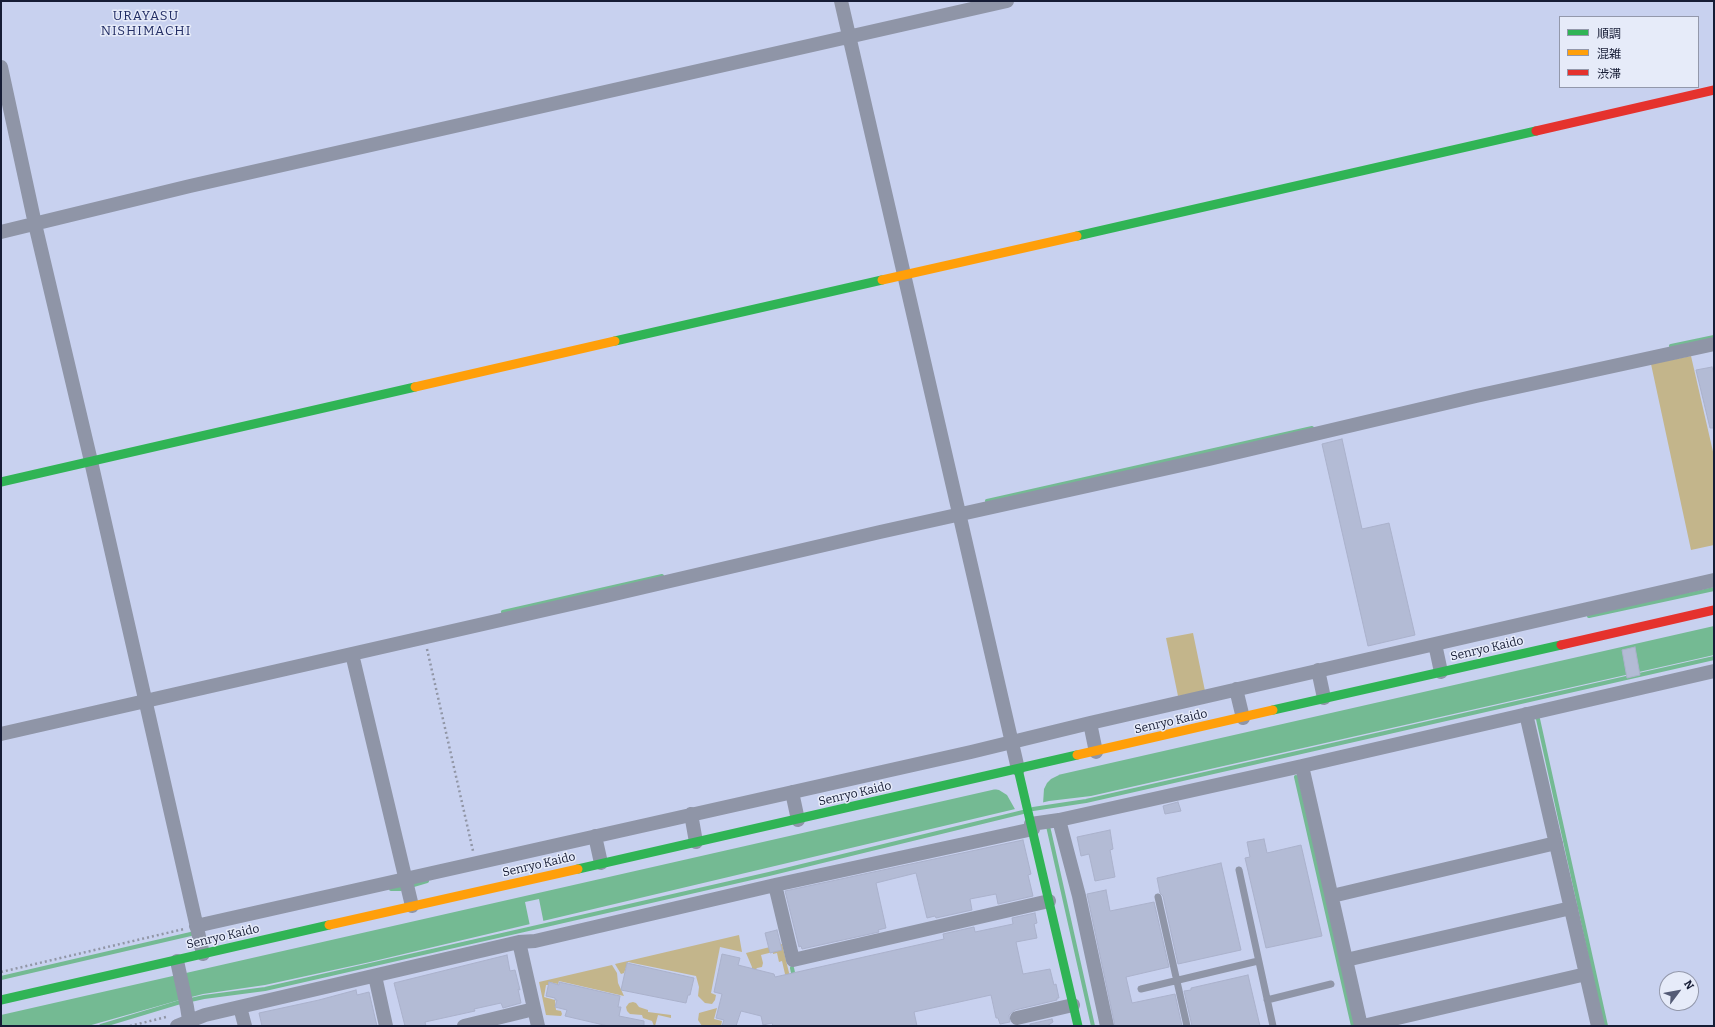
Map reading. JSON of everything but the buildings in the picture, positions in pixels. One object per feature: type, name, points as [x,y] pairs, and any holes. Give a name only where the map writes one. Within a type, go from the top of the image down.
[{"type":"street","points":[[841,1],[957,510],[1078,1026]]},
{"type":"street","points":[[1,232],[190,186],[1007,1]]},
{"type":"street","points":[[1,67],[35,224],[90,457],[203,954]]},
{"type":"street","points":[[1,482],[90,457],[903,275],[1714,90]]},
{"type":"street","points":[[1,734],[145,697],[352,654],[957,510],[1209,459],[1476,396],[1714,344]]},
{"type":"street","points":[[197,931],[406,885],[476,864],[596,841],[793,797],[1090,723],[1236,689],[1319,675],[1714,580]]},
{"type":"street","name":"Senryo Kaido","points":[[1,1000],[178,966],[203,954],[601,863],[798,820],[1019,775],[1096,752],[1324,698],[1714,610]]},
{"type":"street","points":[[1436,648],[1441,672]]},
{"type":"street","points":[[352,654],[412,906]]},
{"type":"street","points":[[181,1022],[205,1015],[519,942],[535,940],[775,885],[1031,822],[1059,820],[1302,766],[1714,671]]},
{"type":"street","points":[[1319,675],[1324,698]]},
{"type":"street","points":[[1236,689],[1243,718]]},
{"type":"street","points":[[1526,714],[1598,1026]]},
{"type":"street","points":[[1090,723],[1096,752]]},
{"type":"street","points":[[1302,766],[1362,1026],[1586,974]]},
{"type":"street","points":[[793,797],[798,820]]},
{"type":"street","points":[[692,819],[696,842]]},
{"type":"street","points":[[1059,820],[1079,896],[1107,1026]]},
{"type":"street","points":[[596,841],[601,863]]},
{"type":"street","points":[[1332,896],[1556,843]]},
{"type":"street","points":[[775,885],[792,960],[1049,900]]},
{"type":"street","points":[[1346,960],[1571,908]]},
{"type":"street","points":[[519,942],[538,1026]]},
{"type":"street","points":[[178,966],[187,1007],[181,1022]]},
{"type":"street","points":[[375,976],[386,1026]]},
{"type":"street","points":[[1017,1018],[1073,1005]]},
{"type":"street","points":[[240,1007],[244,1026]]},
{"type":"street","points":[[464,1026],[534,1009]]},
{"type":"lane","points":[[1239,870],[1273,1026]]},
{"type":"lane","points":[[1158,897],[1187,1026]]},
{"type":"lane","points":[[1141,989],[1258,961]]},
{"type":"lane","points":[[1267,1000],[1331,984]]},
{"type":"path","points":[[424,637],[476,864]]},
{"type":"path","points":[[1,972],[197,931]]},
{"type":"path","points":[[130,1026],[181,1022]]},
{"type":"shaded area","points":[[1691,356],[1714,456],[1714,545],[1691,550],[1651,364]]},
{"type":"shaded area","points":[[1714,626],[1714,655],[1091,796],[1049,801],[370,962],[265,985],[203,994],[88,1026],[1,1026],[1,1015]]},
{"type":"shaded area","points":[[1193,633],[1205,691],[1178,696],[1166,638]]},
{"type":"shaded area","points":[[739,935],[742,952],[720,947],[711,993],[716,995],[712,1004],[705,1003],[698,996],[699,987],[696,976],[628,962],[624,973],[621,974],[615,964]]},
{"type":"shaded area","points":[[782,944],[802,1026],[797,1026],[782,961],[779,962],[777,953],[773,954],[773,952],[761,955],[763,963],[762,967],[757,968],[751,975],[752,967],[746,953]]},
{"type":"shaded area","points":[[612,965],[617,973],[618,983],[624,996],[559,981],[558,984],[549,982],[548,985],[546,985],[544,997],[555,1000],[556,1010],[561,1011],[562,1014],[561,1016],[546,1015],[539,982]]},
{"type":"shaded area","points":[[633,1002],[639,1007],[648,1010],[648,1012],[671,1015],[671,1018],[658,1015],[654,1026],[652,1021],[643,1018],[642,1015],[630,1014],[627,1011],[626,1007],[629,1003]]},
{"type":"shaded area","points":[[717,1008],[714,1019],[722,1021],[721,1026],[702,1026],[698,1020],[699,1013]]},
{"type":"pier","points":[[1058,773],[1059,775],[1051,779],[1044,789],[1043,804],[1016,811],[1007,795],[999,790],[988,788]]},
{"type":"pier","points":[[539,899],[544,924],[265,987],[530,926],[525,902]]},
{"type":"waterway","points":[[1671,346],[1714,337]]},
{"type":"waterway","points":[[987,501],[1312,428]]},
{"type":"waterway","points":[[503,612],[662,576]]},
{"type":"waterway","points":[[1589,616],[1714,589]]},
{"type":"waterway","points":[[1033,809],[1086,801],[1714,658]]},
{"type":"waterway","points":[[1536,716],[1538,719],[1606,1026]]},
{"type":"waterway","points":[[1296,777],[1353,1026]]},
{"type":"waterway","points":[[101,1026],[177,1003],[204,997],[265,989],[769,874],[1023,812]]},
{"type":"waterway","points":[[1048,826],[1093,1026]]},
{"type":"waterway","points":[[391,889],[400,889],[427,881]]},
{"type":"waterway","points":[[1,978],[195,933]]},
{"type":"waterway","points":[[792,968],[794,977]]},
{"type":"traffic: fast","points":[[1077,236],[1536,131]]},
{"type":"traffic: fast","points":[[615,341],[882,280]]},
{"type":"traffic: fast","points":[[1,482],[415,387]]},
{"type":"traffic: fast","points":[[1273,710],[1561,645]]},
{"type":"traffic: fast","points":[[578,869],[1077,755]]},
{"type":"traffic: fast","points":[[1018,769],[1078,1026]]},
{"type":"traffic: fast","points":[[1,1000],[329,925]]},
{"type":"traffic: slow","points":[[882,280],[1077,236]]},
{"type":"traffic: slow","points":[[415,387],[615,341]]},
{"type":"traffic: slow","points":[[1077,755],[1273,710]]},
{"type":"traffic: slow","points":[[329,925],[578,869]]},
{"type":"traffic: jam","points":[[1536,131],[1714,90]]},
{"type":"traffic: jam","points":[[1561,645],[1714,610]]},
{"type":"district","name":"URAYASU NISHIMACHI","points":[[146,24]]}]
